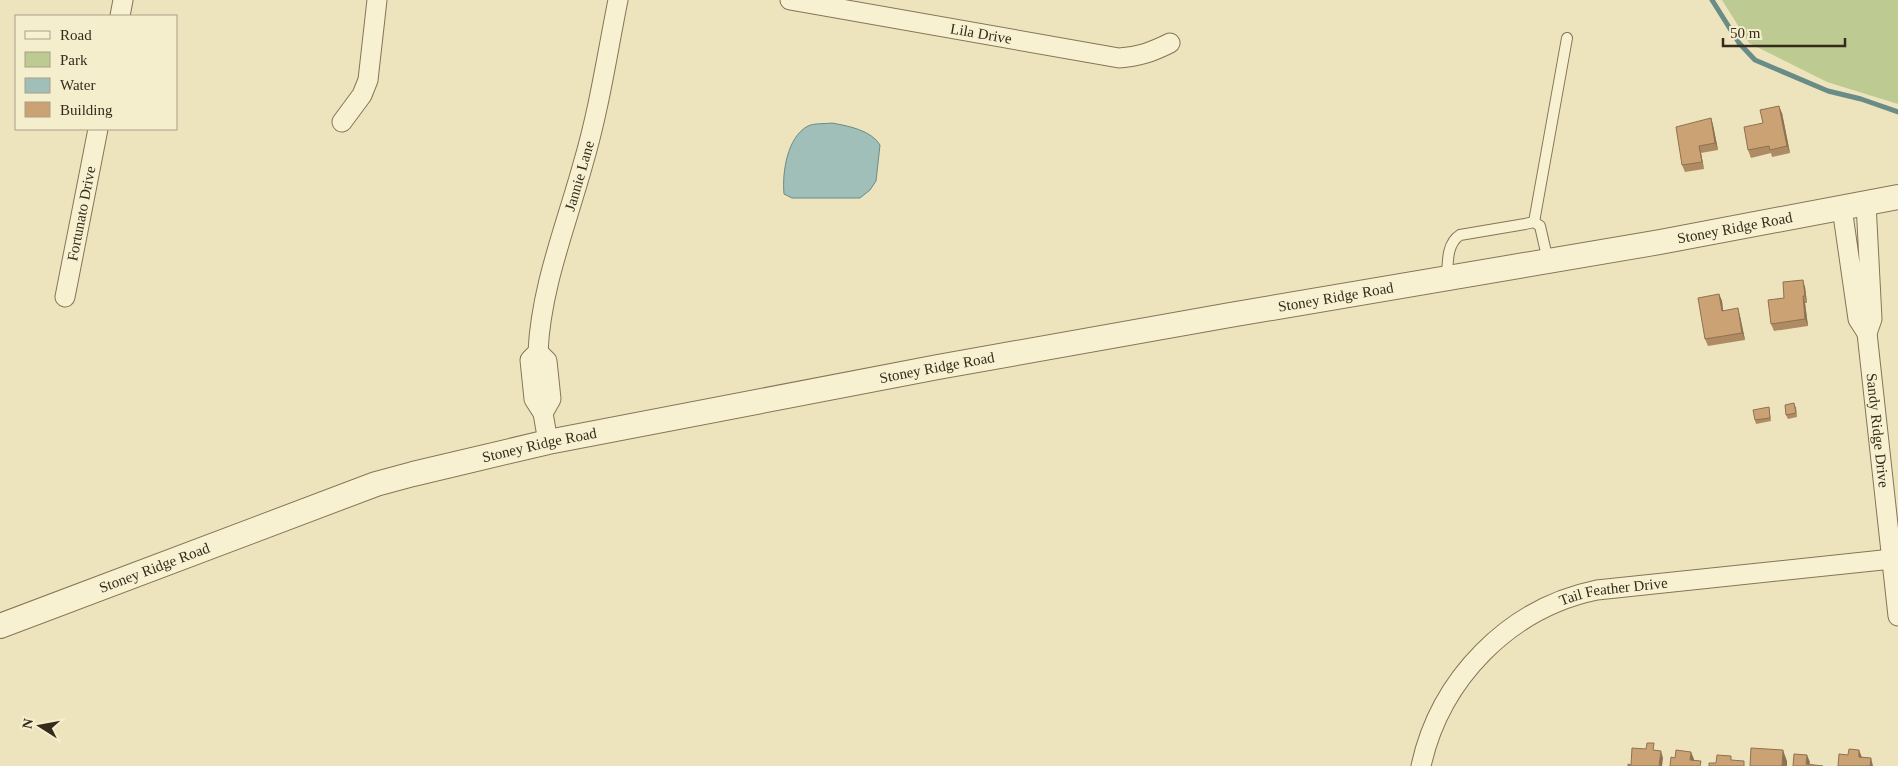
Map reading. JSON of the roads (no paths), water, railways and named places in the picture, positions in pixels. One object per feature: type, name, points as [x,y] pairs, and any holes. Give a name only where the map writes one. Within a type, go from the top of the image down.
[{"type":"street","points":[[120,15],[123,0]]},
{"type":"street","points":[[342,122],[362,95],[368,80],[377,0]]},
{"type":"street","name":"Jannie Lane","points":[[548,442],[543,413],[551,399],[547,361],[538,352],[543,303],[592,133],[618,0]]},
{"type":"street","name":"Lila Drive","points":[[790,0],[1118,58],[1135,57],[1170,43]]},
{"type":"street","name":"Fortunato Drive","points":[[65,297],[98,130]]},
{"type":"street","name":"Stoney Ridge Road","points":[[0,626],[376,484],[548,442],[938,367],[1548,261],[1898,197]]},
{"type":"street","name":"Sandy Ridge Drive","points":[[1866,203],[1872,319],[1867,333],[1898,616]]},
{"type":"street","name":"Sandy Ridge Drive","points":[[1842,208],[1858,319],[1867,333]]},
{"type":"street","name":"Tail Feather Drive","points":[[1420,766],[1428,738],[1441,710],[1459,681],[1480,654],[1530,614],[1559,600],[1585,592],[1604,589],[1892,559]]},
{"type":"lane","points":[[1534,222],[1567,38]]},
{"type":"lane","points":[[1447,278],[1449,252],[1456,238],[1460,235],[1534,222],[1540,226],[1548,261]]},
{"type":"water","points":[[832,123],[865,132],[880,145],[876,181],[870,190],[860,198],[792,198],[784,194],[785,166],[795,138],[808,126]]},
{"type":"waterway","points":[[1712,0],[1739,43],[1755,60],[1828,91],[1861,99],[1898,112]]}]
